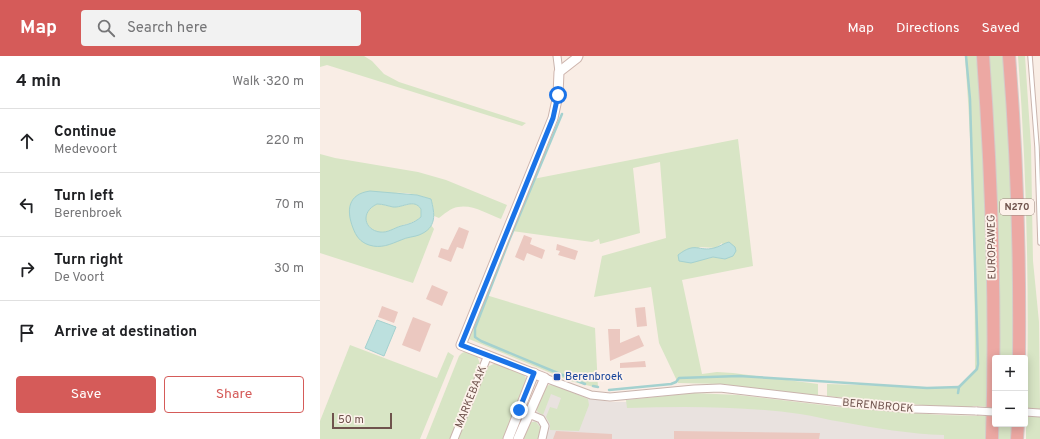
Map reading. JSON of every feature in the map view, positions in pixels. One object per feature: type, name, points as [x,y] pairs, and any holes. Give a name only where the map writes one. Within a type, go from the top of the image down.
[{"type":"highway","name":"EUROPAWEG","points":[[983,56],[991,204],[994,321],[992,439]]},
{"type":"highway","name":"N270","points":[[1009,56],[1017,202],[1019,355]]},
{"type":"highway","points":[[1018,427],[1018,439]]},
{"type":"street","points":[[557,56],[559,72]]},
{"type":"street","points":[[559,72],[578,56]]},
{"type":"street","name":"BERENBROEK","points":[[559,72],[558,95],[553,118],[461,345],[591,395],[610,397],[720,388],[866,405],[914,409],[992,412]]},
{"type":"street","name":"MARKEBAAK","points":[[454,439],[488,355]]},
{"type":"street","points":[[508,439],[534,373]]},
{"type":"street","points":[[518,439],[544,378]]},
{"type":"street","points":[[519,410],[541,419],[545,426],[542,439]]},
{"type":"lane","points":[[1030,56],[1037,147],[1040,243]]},
{"type":"shaded area","points":[[552,385],[587,398],[610,402],[629,402],[687,397],[949,430],[949,439],[526,439],[546,387]]},
{"type":"green space","points":[[320,56],[364,56],[372,61],[384,74],[399,82],[526,123],[522,126],[327,65],[320,67]]},
{"type":"green space","points":[[965,56],[976,56],[984,122],[988,203],[989,407],[973,406],[971,408],[891,403],[827,396],[827,384],[957,388],[975,372],[973,214]]},
{"type":"green space","points":[[989,56],[1005,56],[1012,172],[1015,355],[998,355],[995,169]]},
{"type":"green space","points":[[1018,56],[1025,56],[1031,146],[1033,261],[1039,322],[1040,409],[1028,408],[1027,232]]},
{"type":"green space","points":[[738,139],[753,266],[682,280],[702,374],[717,372],[733,373],[818,384],[818,396],[721,384],[678,383],[659,343],[651,287],[594,297],[602,256],[666,238],[660,162],[633,168],[640,233],[600,244],[599,239],[592,242],[512,231],[533,179]],"holes":[[[722,243],[725,259],[713,257],[707,259],[699,247],[716,248]]]},
{"type":"green space","points":[[320,154],[335,158],[418,172],[446,180],[507,205],[501,219],[480,210],[463,206],[448,211],[439,218],[434,216],[431,199],[405,193],[385,195],[350,206],[384,246],[421,233],[431,225],[434,229],[413,283],[320,253]]},
{"type":"green space","points":[[377,204],[396,207],[417,204],[420,206],[421,217],[387,232],[375,231],[370,228],[366,220],[366,216],[368,211]]},
{"type":"green space","points":[[486,295],[595,328],[598,388],[570,381],[469,339]]},
{"type":"green space","points":[[350,345],[437,378],[448,352],[454,356],[420,439],[320,439],[320,421]]},
{"type":"green space","points":[[467,351],[476,353],[480,364],[450,439],[426,439],[459,356]]},
{"type":"green space","points":[[498,362],[523,373],[527,380],[506,439],[458,439],[487,367]]},
{"type":"green space","points":[[546,386],[557,386],[588,399],[589,405],[579,431],[550,430],[550,424],[546,417],[550,407],[557,409],[561,398],[551,394],[543,415],[538,412],[535,407]]},
{"type":"green space","points":[[694,393],[738,395],[848,408],[941,415],[988,416],[988,439],[944,439],[944,435],[893,430],[800,414],[757,409],[692,407],[627,408],[626,400]]},
{"type":"green space","points":[[1028,417],[1040,417],[1040,439],[1026,439]]},
{"type":"green space","points":[[536,422],[540,427],[539,439],[521,439],[529,423]]},
{"type":"green space","points":[[997,427],[1013,427],[1013,439],[998,439]]},
{"type":"water","points":[[370,191],[417,195],[431,199],[434,215],[432,224],[429,229],[419,235],[390,244],[373,246],[366,244],[356,234],[350,215],[353,199]],"holes":[[[379,204],[393,207],[415,204],[421,209],[421,217],[416,221],[388,231],[375,231],[370,228],[366,220],[366,216],[372,207]]]},
{"type":"water","points":[[729,242],[735,247],[736,251],[733,256],[725,259],[713,257],[691,263],[679,261],[678,255],[689,249],[709,249]]},
{"type":"water","points":[[377,320],[396,327],[384,356],[365,348]]},
{"type":"building","points":[[459,227],[469,231],[463,249],[457,247],[451,262],[438,257],[441,248],[448,250]]},
{"type":"building","points":[[524,235],[532,238],[530,244],[545,250],[542,259],[527,253],[524,261],[515,257]]},
{"type":"building","points":[[557,244],[578,251],[575,260],[558,255],[560,251],[556,250]]},
{"type":"building","points":[[432,285],[448,292],[442,306],[426,299]]},
{"type":"building","points":[[382,306],[398,312],[394,323],[378,317]]},
{"type":"building","points":[[645,307],[647,326],[637,327],[635,308]]},
{"type":"building","points":[[413,317],[431,324],[420,352],[402,345]]},
{"type":"building","points":[[608,329],[620,329],[620,343],[639,335],[644,346],[610,361]]},
{"type":"building","points":[[645,361],[646,367],[620,368],[620,363]]},
{"type":"building","points":[[556,431],[612,434],[612,439],[553,439]]},
{"type":"building","points":[[674,431],[820,433],[819,439],[674,439]]},
{"type":"waterway","points":[[959,387],[977,369],[978,364],[970,99],[966,56]]},
{"type":"waterway","points":[[562,114],[510,238],[475,328],[475,337],[481,341],[585,384]]},
{"type":"waterway","points":[[609,390],[671,384],[676,382],[679,378],[739,376],[927,388],[959,387],[958,393]]},
{"type":"waterway","points":[[593,386],[598,387]]},
{"type":"place","name":"Berenbroek","points":[[557,377]]},
{"type":"route","points":[[519,410],[534,373],[461,345],[553,118],[558,95]]}]
